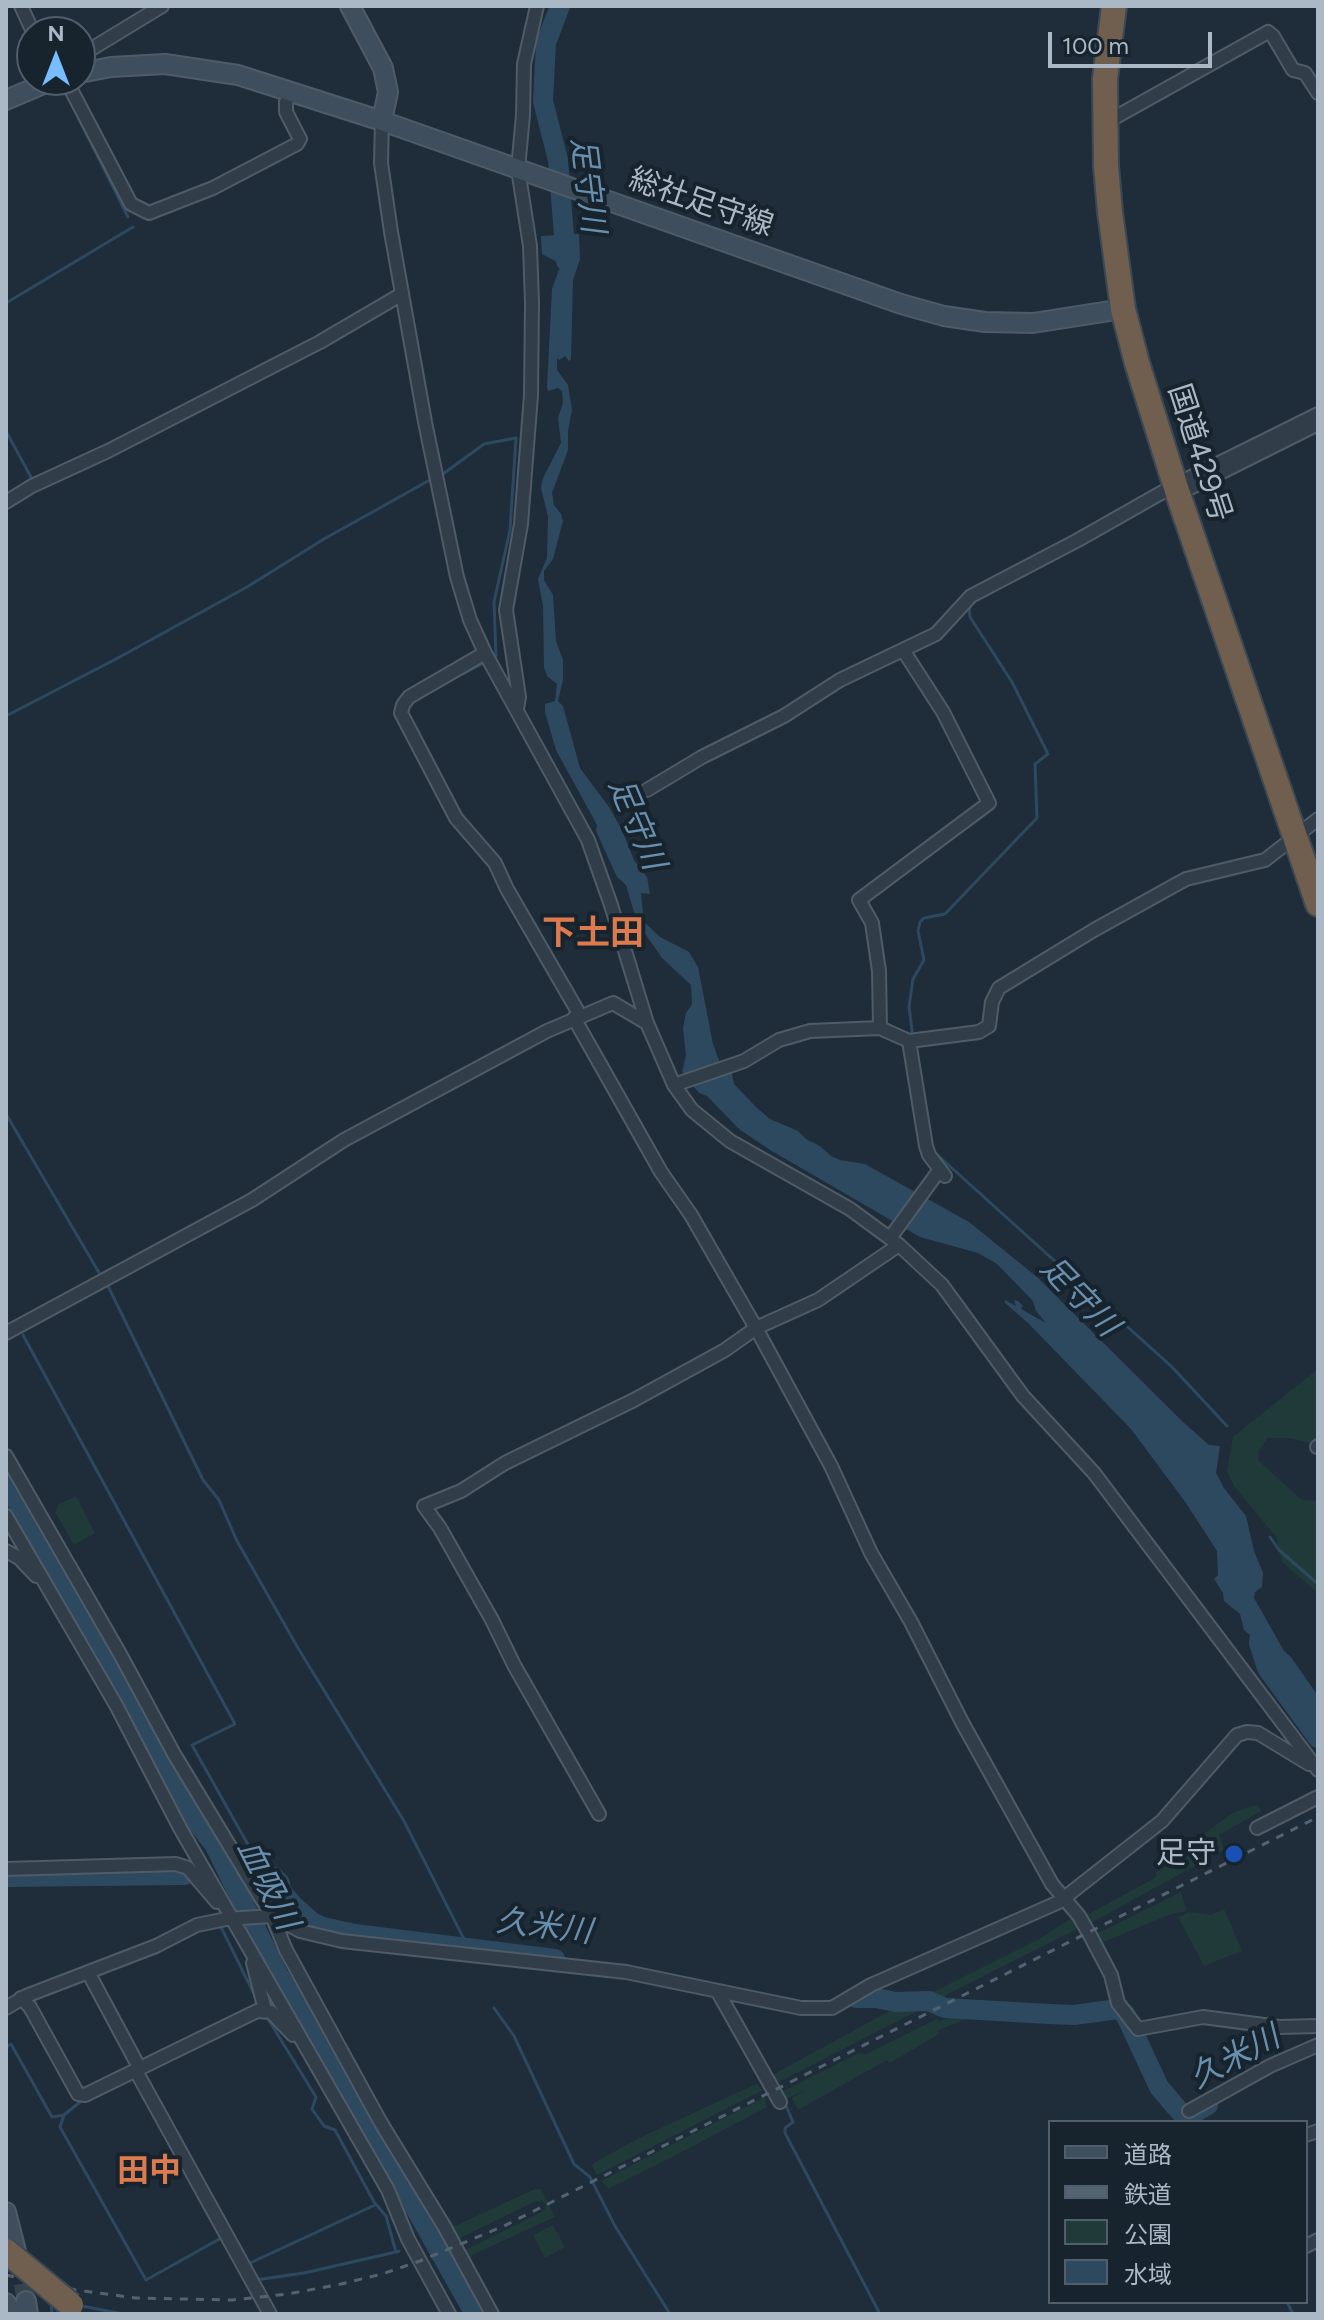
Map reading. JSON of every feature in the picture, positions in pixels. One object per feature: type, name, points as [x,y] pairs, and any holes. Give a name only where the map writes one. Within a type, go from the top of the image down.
[{"type":"highway","name":"国道429号","points":[[1114,6],[1105,79],[1105,123],[1110,212],[1123,309],[1176,489],[1318,904]]},
{"type":"highway","points":[[9,2258],[72,2312]]},
{"type":"main road","points":[[350,6],[383,68],[388,92],[382,121]]},
{"type":"main road","name":"総社足守線","points":[[96,70],[141,64],[185,65],[238,75],[382,121],[901,304],[944,316],[985,322],[1033,323],[1123,309]]},
{"type":"main road","points":[[6,2212],[9,2258]]},
{"type":"main road","points":[[6,2303],[23,2310]]},
{"type":"street","points":[[96,46],[162,6]]},
{"type":"street","points":[[517,709],[519,697],[506,610],[521,524],[531,395],[530,246],[522,170],[524,64],[537,6]]},
{"type":"street","points":[[1105,123],[1268,32],[1293,70],[1305,73],[1318,93]]},
{"type":"street","points":[[74,96],[131,204],[149,213],[213,188],[297,144],[300,139],[286,112],[286,102],[292,91]]},
{"type":"street","points":[[382,121],[381,163],[402,294],[457,577],[470,620],[485,653],[588,840],[658,1053],[692,1110],[730,1141],[850,1209],[894,1239],[942,1285],[1023,1396],[1094,1473],[1318,1770]]},
{"type":"street","points":[[6,502],[32,486],[108,451],[308,348],[402,294]]},
{"type":"street","points":[[647,790],[702,757],[784,716],[840,680],[944,627],[971,596],[1318,414]]},
{"type":"street","points":[[1176,489],[1318,424]]},
{"type":"street","points":[[880,1028],[879,971],[872,923],[859,900],[989,803],[943,712],[903,650]]},
{"type":"street","points":[[485,653],[409,697],[401,713],[456,818],[495,863],[577,1010],[661,1172],[759,1327],[831,1466],[871,1553],[911,1622],[963,1724],[1052,1884],[1083,1923],[1111,1975],[1116,2000],[1138,2029],[1203,2017],[1279,2027],[1318,2026]]},
{"type":"street","points":[[676,1084],[744,1061],[779,1040],[810,1031],[880,1028],[912,1041],[984,1030],[990,1022],[996,992],[1012,981],[1094,930],[1186,879],[1265,860],[1318,819]]},
{"type":"street","points":[[6,1333],[256,1197],[344,1140],[478,1066],[613,1003],[647,1023]]},
{"type":"street","points":[[599,1814],[440,1528],[424,1506],[461,1491],[532,1448],[634,1400],[731,1347],[759,1327],[818,1300],[894,1239],[939,1174],[926,1146],[912,1041]]},
{"type":"street","points":[[6,1456],[268,1916],[381,2123],[444,2226],[492,2314]]},
{"type":"street","points":[[6,1516],[116,1705],[180,1828],[236,1918],[388,2190],[408,2239],[449,2314]]},
{"type":"street","points":[[6,1551],[19,1558],[49,1589]]},
{"type":"street","points":[[6,2008],[21,1998],[156,1946],[197,1925],[268,1916],[300,1931],[342,1941],[626,1972],[801,2008],[832,2008],[871,1985],[1064,1898],[1162,1821],[1237,1735],[1258,1733],[1318,1770]]},
{"type":"street","points":[[1257,1828],[1318,1797]]},
{"type":"street","points":[[6,1869],[176,1864],[188,1868],[236,1918]]},
{"type":"street","points":[[252,1950],[265,2010]]},
{"type":"street","points":[[88,1972],[270,2314]]},
{"type":"street","points":[[718,1992],[780,2102]]},
{"type":"street","points":[[21,1998],[30,2007],[78,2094],[85,2095],[257,2011],[265,2010],[277,2017],[294,2037],[302,2039]]},
{"type":"street","points":[[1189,2111],[1270,2066],[1318,2045]]},
{"type":"green space","points":[[1318,1369],[1318,1448],[1289,1438],[1268,1438],[1258,1451],[1259,1461],[1302,1500],[1318,1501],[1318,1593],[1282,1562],[1276,1537],[1234,1486],[1227,1471],[1233,1437]]},
{"type":"green space","points":[[76,1496],[95,1533],[74,1545],[55,1512],[59,1504]]},
{"type":"green space","points":[[1257,1805],[1261,1811],[1219,1835],[1224,1850],[1089,1924],[1085,1916],[1151,1880],[1157,1876],[1155,1873],[1174,1860],[1192,1854],[1200,1846],[1204,1834],[1234,1812]]},
{"type":"green space","points":[[1181,1892],[1187,1911],[1171,1914],[1101,1943],[1096,1934]]},
{"type":"green space","points":[[1224,1909],[1242,1951],[1204,1966],[1178,1917],[1189,1912],[1211,1915]]},
{"type":"green space","points":[[1073,1917],[1079,1928],[938,1999],[925,1996],[1041,1938]]},
{"type":"green space","points":[[927,2006],[777,2083],[774,2079],[774,2074],[895,2008]]},
{"type":"green space","points":[[953,2015],[977,2015],[939,2030],[939,2034],[890,2063],[887,2060],[798,2110],[792,2098],[808,2089],[788,2098],[781,2092],[859,2053],[866,2054],[937,2019],[939,2022]]},
{"type":"green space","points":[[756,2084],[763,2090],[597,2175],[592,2166],[639,2138]]},
{"type":"green space","points":[[765,2097],[767,2107],[676,2155],[608,2189],[601,2181]]},
{"type":"green space","points":[[541,2189],[555,2217],[472,2255],[480,2278],[487,2285],[481,2282],[463,2251],[544,2211],[544,2202],[536,2201],[456,2240],[431,2199],[455,2226]]},
{"type":"green space","points":[[553,2225],[565,2247],[545,2258],[533,2235]]},
{"type":"water","points":[[579,234],[580,259],[573,280],[571,359],[569,361],[565,356],[559,360],[557,358],[557,370],[568,385],[572,410],[568,450],[552,493],[554,505],[563,521],[553,559],[544,571],[544,580],[553,595],[556,641],[563,660],[563,680],[558,701],[563,706],[580,768],[609,807],[634,860],[647,877],[650,894],[641,893],[644,922],[660,937],[689,952],[698,967],[713,1044],[720,1063],[732,1073],[734,1084],[756,1107],[770,1119],[798,1131],[831,1156],[865,1164],[969,1222],[1037,1277],[1183,1422],[1209,1445],[1220,1446],[1216,1473],[1246,1516],[1263,1573],[1262,1587],[1255,1592],[1254,1598],[1284,1651],[1318,1696],[1318,1751],[1276,1693],[1276,1689],[1283,1687],[1280,1676],[1263,1666],[1252,1652],[1250,1635],[1244,1630],[1240,1614],[1224,1601],[1223,1593],[1214,1579],[1218,1575],[1217,1551],[1186,1503],[1131,1429],[1005,1303],[1005,1300],[1016,1306],[1014,1300],[1018,1301],[1023,1306],[1021,1309],[1046,1323],[1036,1311],[1033,1301],[997,1264],[978,1253],[920,1237],[770,1150],[739,1129],[707,1096],[699,1093],[682,1072],[686,1056],[683,1028],[686,1013],[692,1004],[691,985],[662,958],[637,922],[626,885],[617,877],[596,831],[597,825],[556,750],[545,712],[545,704],[555,701],[557,684],[547,676],[544,667],[543,606],[538,579],[547,558],[548,517],[541,488],[561,443],[558,418],[563,403],[562,391],[558,388],[548,391],[547,387],[552,289],[561,264],[542,254],[541,236]]},
{"type":"waterway","name":"足守川","points":[[560,6],[546,43],[543,101],[558,160],[566,261]]},
{"type":"waterway","points":[[79,119],[128,217]]},
{"type":"waterway","points":[[6,303],[133,227]]},
{"type":"waterway","points":[[6,431],[33,481]]},
{"type":"waterway","points":[[443,474],[484,444],[516,438],[510,530],[494,602],[496,656]]},
{"type":"waterway","points":[[6,716],[247,587],[324,539],[428,481]]},
{"type":"waterway","points":[[913,1038],[909,1007],[913,979],[924,960],[918,931],[920,922],[924,918],[945,914],[1037,818],[1035,764],[1048,754],[1012,682],[970,617],[969,606]]},
{"type":"waterway","points":[[441,685],[484,663]]},
{"type":"waterway","points":[[565,977],[584,1012]]},
{"type":"waterway","points":[[6,1114],[101,1276]]},
{"type":"waterway","points":[[933,1151],[1172,1367],[1227,1426]]},
{"type":"waterway","points":[[106,1282],[203,1480],[219,1500],[237,1541],[298,1648],[404,1821],[469,1949]]},
{"type":"waterway","points":[[23,1335],[235,1724],[192,1745],[260,1866],[281,1891]]},
{"type":"waterway","name":"血吸川","points":[[6,1482],[189,1813],[214,1844],[278,1974],[326,2050],[475,2314]]},
{"type":"waterway","points":[[1270,1537],[1279,1550],[1318,1584]]},
{"type":"waterway","name":"足守川","points":[[1259,1643],[1267,1668],[1318,1738]]},
{"type":"waterway","name":"久米川","points":[[6,1877],[185,1875]]},
{"type":"waterway","name":"久米川","points":[[273,1876],[294,1906],[312,1922],[323,1927],[355,1934],[555,1959]]},
{"type":"waterway","points":[[220,1925],[257,2000]]},
{"type":"waterway","name":"久米川","points":[[856,1998],[929,2001],[945,2008],[1049,2014],[1074,2015],[1118,2009],[1125,2014],[1159,2087],[1186,2118],[1208,2105]]},
{"type":"waterway","points":[[494,2008],[514,2036],[574,2164],[590,2177],[615,2226],[670,2314]]},
{"type":"waterway","points":[[265,2014],[316,2097],[312,2109],[324,2126],[335,2130],[374,2202],[386,2216],[396,2252],[399,2251]]},
{"type":"waterway","points":[[6,2047],[11,2044],[52,2117],[64,2115],[80,2102]]},
{"type":"waterway","points":[[784,2101],[793,2122],[785,2128],[785,2133],[880,2314]]},
{"type":"waterway","points":[[64,2115],[60,2127],[146,2280],[223,2237]]},
{"type":"waterway","points":[[248,2264],[375,2205]]},
{"type":"waterway","points":[[255,2280],[304,2273],[396,2252]]},
{"type":"waterway","points":[[51,2303],[52,2314]]},
{"type":"waterway","points":[[1288,2304],[1293,2314]]},
{"type":"waterway","points":[[82,2306],[123,2314]]},
{"type":"tunnel","points":[[18,2257],[26,2301]]},
{"type":"railway","points":[[6,2275],[76,2290],[136,2298],[232,2300],[341,2284],[420,2261],[504,2226],[1318,1817]]},
{"type":"place","name":"足守","points":[[1234,1854]]},
{"type":"district","name":"下土田","points":[[593,934]]},
{"type":"district","name":"田中","points":[[149,2172]]}]
